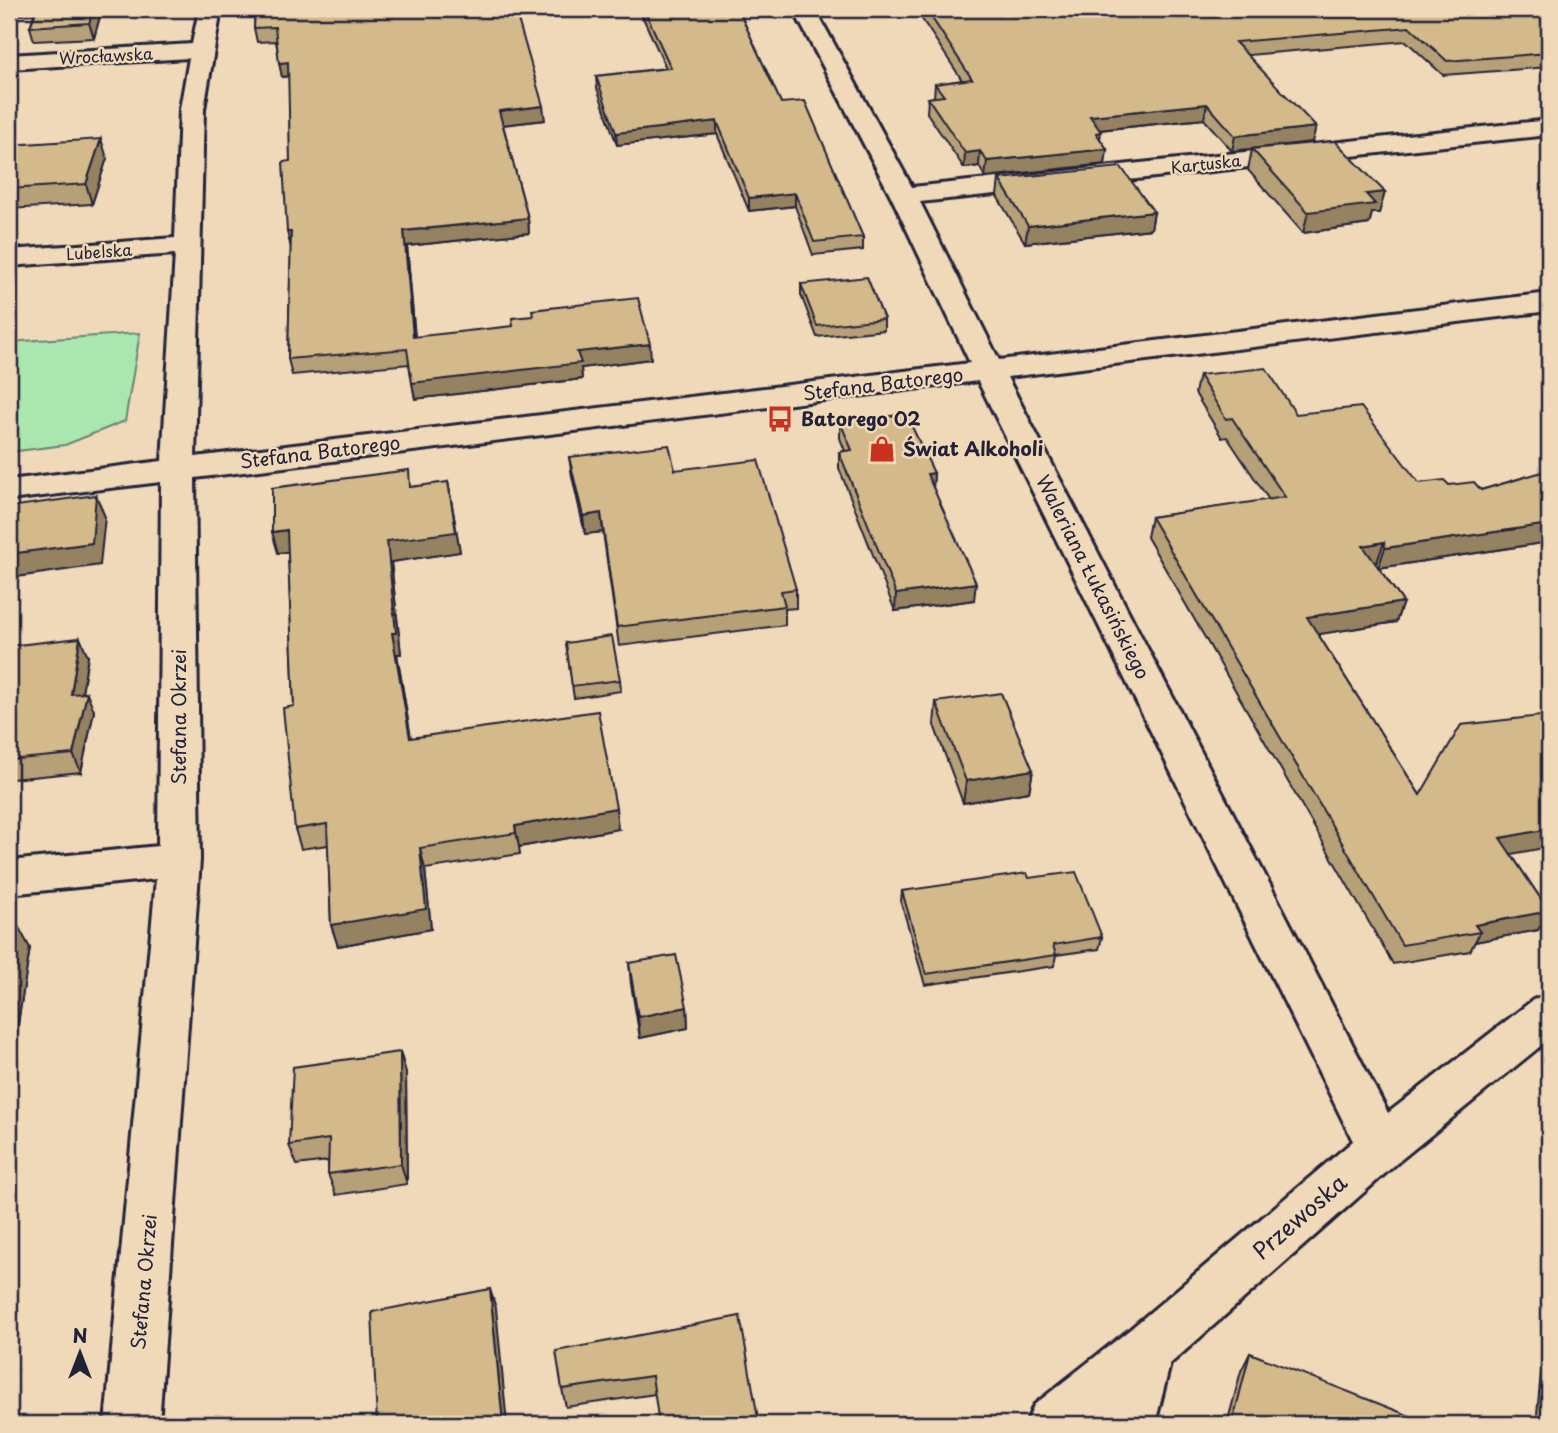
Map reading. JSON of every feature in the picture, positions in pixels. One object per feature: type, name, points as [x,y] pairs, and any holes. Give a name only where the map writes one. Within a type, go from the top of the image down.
[{"type":"street","name":"Stefana Okrzei","points":[[132,1424],[179,860],[178,469],[189,245],[192,109],[210,9]]},
{"type":"street","name":"Waleriana Łukasińskiego","points":[[813,10],[989,372],[1381,1147]]},
{"type":"street","name":"Wrocławska","points":[[9,62],[204,50]]},
{"type":"street","name":"Kartuska","points":[[904,196],[1549,127]]},
{"type":"street","name":"Lubelska","points":[[9,258],[189,245]]},
{"type":"street","name":"Stefana Batorego","points":[[9,490],[1549,302]]},
{"type":"street","points":[[9,877],[179,860]]},
{"type":"street","name":"Przewoska","points":[[1053,1424],[1147,1349],[1381,1147],[1549,1013]]},
{"type":"street","points":[[1128,1424],[1147,1349]]},
{"type":"green space","points":[[140,333],[125,421],[65,445],[9,452],[9,342]]},
{"type":"building","points":[[37,9],[94,9],[89,23],[30,27]]},
{"type":"building","points":[[255,9],[515,9],[543,106],[499,111],[528,218],[404,231],[413,337],[513,326],[512,318],[533,316],[532,310],[638,298],[650,344],[577,352],[581,363],[412,383],[407,349],[288,359],[291,232],[287,232],[283,162],[290,161],[288,62],[279,63],[275,27],[254,28]]},
{"type":"building","points":[[644,9],[738,9],[781,103],[805,101],[863,237],[814,242],[795,193],[749,198],[717,121],[616,133],[596,76],[671,68]]},
{"type":"building","points":[[926,9],[1549,9],[1549,53],[1447,61],[1410,27],[1235,42],[1316,127],[1235,136],[1207,104],[1090,116],[1101,132],[1096,133],[1107,149],[987,161],[980,151],[965,153],[928,98],[944,96],[935,84],[972,79]]},
{"type":"building","points":[[101,139],[86,184],[9,189],[9,145]]},
{"type":"building","points":[[1335,141],[1385,192],[1366,194],[1375,204],[1308,212],[1252,149]]},
{"type":"building","points":[[1121,167],[1154,212],[1028,226],[999,179]]},
{"type":"building","points":[[867,277],[884,319],[817,326],[801,284]]},
{"type":"building","points":[[1266,368],[1296,414],[1361,407],[1419,483],[1444,480],[1449,485],[1474,482],[1481,490],[1549,470],[1549,524],[1385,548],[1384,542],[1363,546],[1403,602],[1307,617],[1420,795],[1461,725],[1549,715],[1549,829],[1500,838],[1549,911],[1475,925],[1480,932],[1402,945],[1151,517],[1285,497],[1232,418],[1226,419],[1199,375]]},
{"type":"building","points":[[906,414],[934,473],[927,474],[976,583],[896,594],[839,452],[852,450],[840,422]]},
{"type":"building","points":[[669,445],[675,470],[758,460],[796,589],[781,591],[785,606],[617,627],[601,513],[583,516],[569,457]]},
{"type":"building","points":[[409,470],[410,487],[448,482],[456,532],[387,541],[396,633],[392,633],[410,738],[598,711],[616,808],[515,826],[516,833],[420,848],[426,909],[331,925],[327,824],[295,829],[283,708],[294,706],[287,530],[272,532],[272,488]]},
{"type":"building","points":[[96,495],[92,543],[9,554],[9,507]]},
{"type":"building","points":[[612,636],[620,680],[572,686],[566,643]]},
{"type":"building","points":[[80,638],[71,694],[87,693],[73,754],[9,760],[9,646]]},
{"type":"building","points":[[1001,693],[1033,770],[966,781],[936,702]]},
{"type":"building","points":[[1076,872],[1102,937],[1053,945],[1056,955],[926,974],[902,891],[1027,873],[1029,878]]},
{"type":"building","points":[[18,926],[9,983],[9,927]]},
{"type":"building","points":[[676,955],[687,1007],[638,1017],[629,963]]},
{"type":"building","points":[[400,1052],[401,1164],[328,1174],[329,1139],[289,1145],[293,1067]]},
{"type":"building","points":[[490,1289],[503,1424],[377,1424],[372,1312]]},
{"type":"building","points":[[740,1316],[759,1424],[659,1424],[652,1376],[562,1389],[556,1351]]},
{"type":"building","points":[[1250,1353],[1410,1416],[1409,1424],[1232,1424]]},
{"type":"place","name":"Batorego 02","points":[[780,419]]},
{"type":"place","name":"Świat Alkoholi","points":[[882,449]]}]
